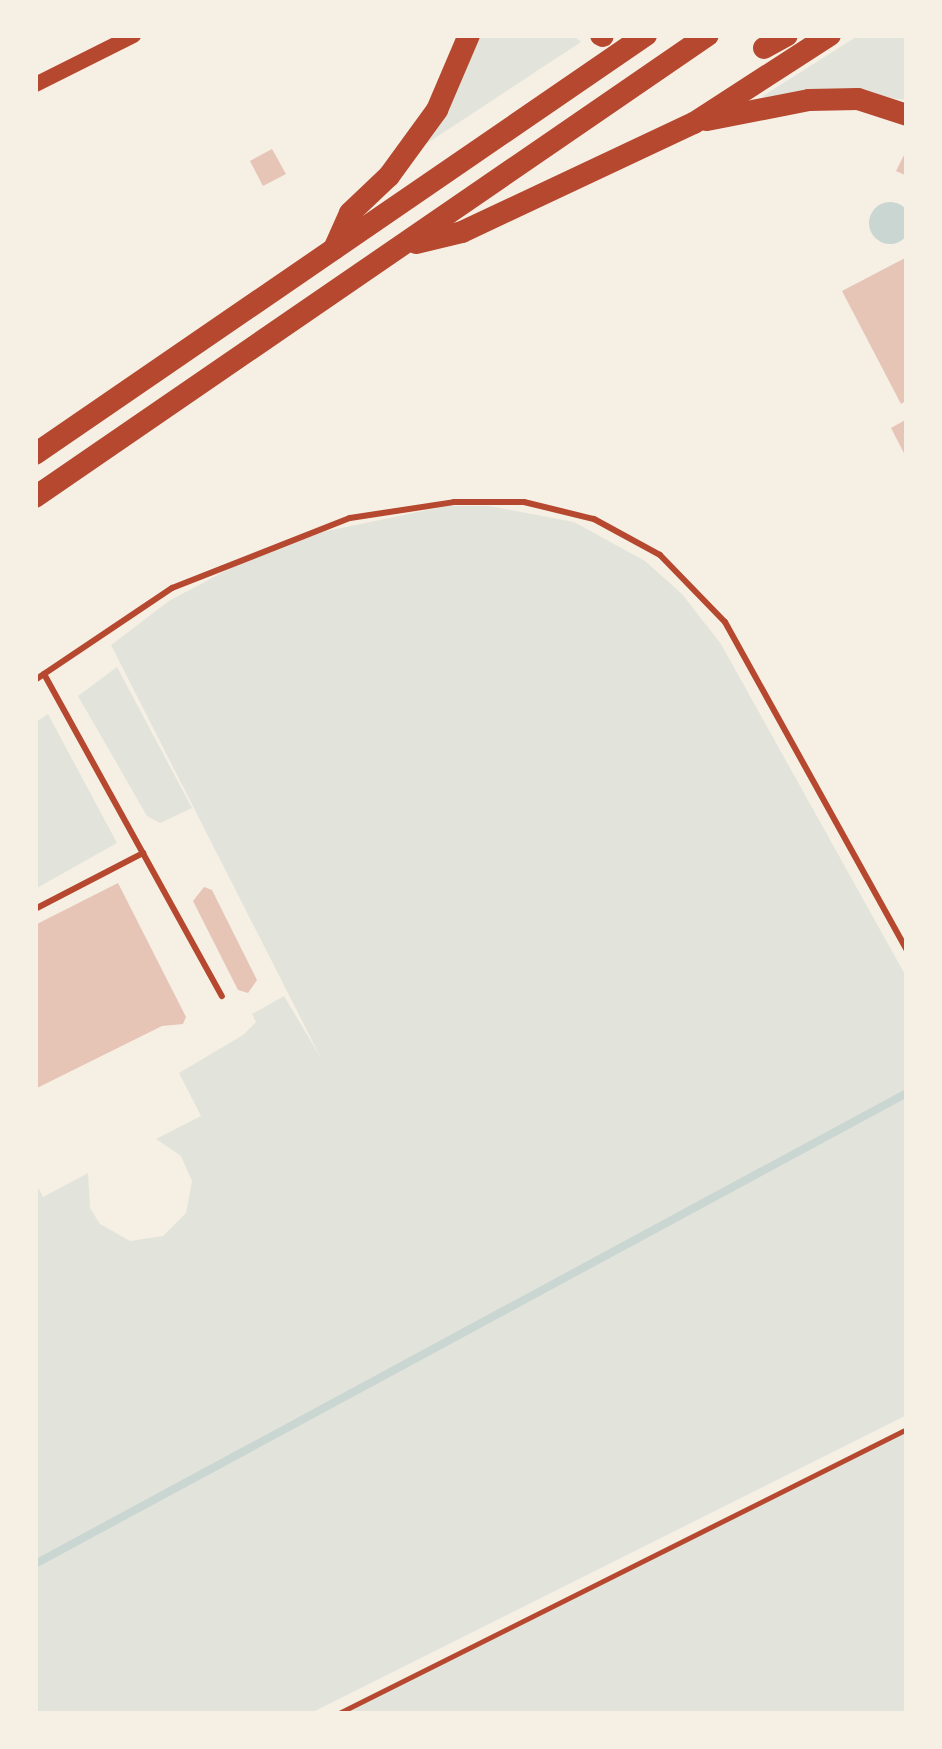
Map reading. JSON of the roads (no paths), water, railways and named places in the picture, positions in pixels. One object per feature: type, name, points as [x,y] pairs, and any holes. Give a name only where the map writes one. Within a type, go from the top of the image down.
[{"type":"highway","points":[[333,250],[350,214],[389,176],[437,110],[469,35]]},
{"type":"highway","points":[[35,454],[646,35]]},
{"type":"highway","points":[[35,497],[708,35]]},
{"type":"highway","points":[[764,48],[787,35]]},
{"type":"highway","points":[[402,246],[462,232],[694,123],[830,35]]},
{"type":"highway","points":[[694,123],[810,100],[858,100],[907,116]]},
{"type":"street","points":[[35,84],[134,35]]},
{"type":"lane","points":[[35,680],[172,588],[350,518],[454,502],[524,502],[594,520],[660,556],[725,622],[907,950]]},
{"type":"lane","points":[[44,674],[222,996]]},
{"type":"lane","points":[[35,909],[143,854]]},
{"type":"waterway","points":[[35,1564],[907,1093]]}]
